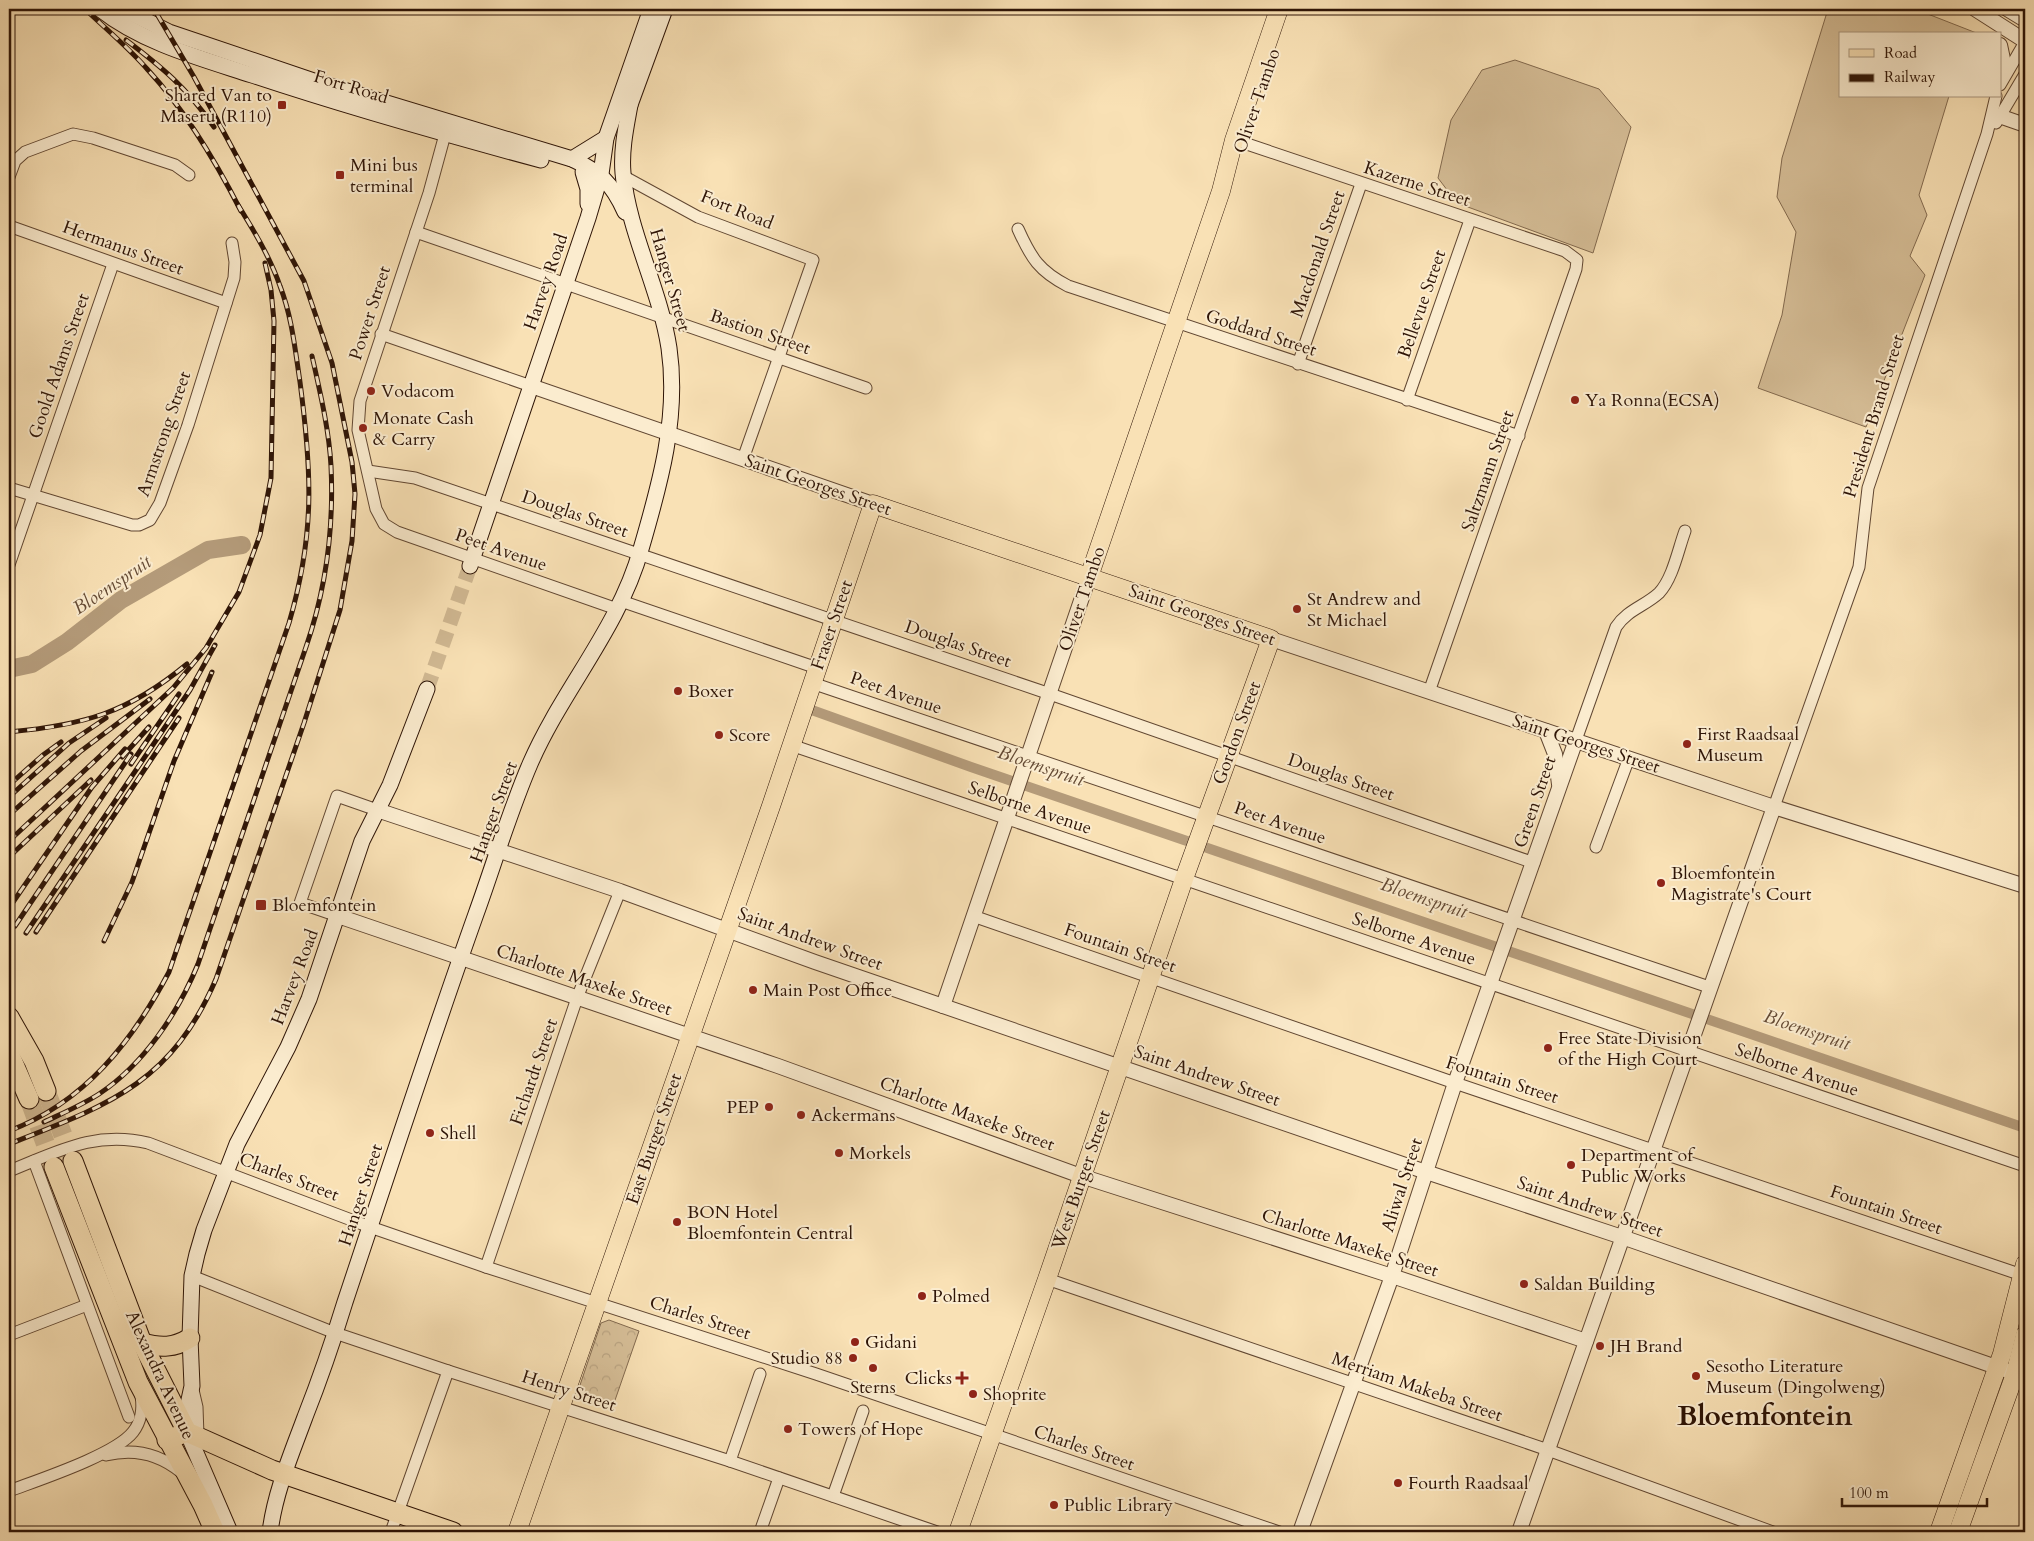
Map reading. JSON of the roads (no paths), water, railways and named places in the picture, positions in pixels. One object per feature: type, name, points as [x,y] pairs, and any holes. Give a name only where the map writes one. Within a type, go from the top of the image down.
[{"type":"highway","points":[[9,1017],[34,1061],[38,1095],[9,1053]]},
{"type":"highway","name":"Alexandra Avenue","points":[[74,1161],[142,1343],[192,1434]]},
{"type":"highway","name":"Alexandra Avenue","points":[[54,1167],[138,1382],[203,1505],[214,1532]]},
{"type":"highway","points":[[142,1343],[165,1347],[174,1346],[190,1338]]},
{"type":"highway","points":[[167,1440],[192,1434],[284,1475],[453,1532]]},
{"type":"main road","name":"Fort Road","points":[[100,9],[112,18],[154,41],[313,95],[572,159],[601,174],[616,194],[641,247]]},
{"type":"main road","name":"Fort Road","points":[[124,9],[170,32],[447,128],[583,172],[601,174]]},
{"type":"main road","name":"Harvey Road","points":[[471,562],[588,218],[601,174],[606,138],[651,9]]},
{"type":"main road","points":[[601,174],[617,144],[665,9]]},
{"type":"main road","name":"Oliver Tambo","points":[[1089,577],[1221,191],[1234,140],[1279,9]]},
{"type":"main road","name":"Oliver Tambo","points":[[1221,191],[1227,184],[1244,143],[1288,9]]},
{"type":"main road","name":"Hanger Street","points":[[270,1532],[278,1489],[335,1333],[460,958],[531,764],[619,605],[640,555],[660,483],[670,432],[672,370],[663,317],[641,247],[623,176],[624,145],[630,105]]},
{"type":"main road","points":[[572,159],[606,138]]},
{"type":"main road","points":[[583,172],[588,189],[588,218]]},
{"type":"main road","name":"Saint Georges Street","points":[[873,504],[1271,639]]},
{"type":"main road","name":"Fraser Street","points":[[791,745],[873,504]]},
{"type":"main road","name":"Gordon Street","points":[[1206,822],[1271,639]]},
{"type":"main road","name":"Harvey Road","points":[[192,1434],[187,1408],[192,1386],[190,1338],[192,1276],[204,1230],[225,1172],[298,1025],[338,916],[362,841],[393,778],[427,689]]},
{"type":"main road","name":"East Burger Street","points":[[517,1532],[791,745]]},
{"type":"main road","name":"West Burger Street","points":[[958,1532],[990,1435],[1048,1279],[1150,977],[1206,822]]},
{"type":"main road","points":[[1939,1532],[1997,1367],[2024,1271]]},
{"type":"main road","points":[[1958,1532],[2020,1375],[2025,1335]]},
{"type":"main road","name":"Alexandra Avenue","points":[[192,1434],[230,1532]]},
{"type":"street","points":[[1975,9],[2025,41],[2002,81]]},
{"type":"street","points":[[2007,9],[2025,20]]},
{"type":"street","points":[[1990,17],[1995,32]]},
{"type":"street","points":[[2002,54],[2004,64],[2002,71]]},
{"type":"street","name":"President Brand Street","points":[[1987,134],[2002,117],[2025,74]]},
{"type":"street","name":"President Brand Street","points":[[1519,1532],[1709,986],[1849,598],[1863,547],[1868,488],[1987,134],[1996,98]]},
{"type":"street","points":[[2002,117],[2025,125]]},
{"type":"street","name":"Power Street","points":[[379,516],[358,430],[358,415],[362,392],[416,232],[447,128]]},
{"type":"street","points":[[9,177],[19,157],[63,136],[82,135],[175,165],[189,175]]},
{"type":"street","name":"Kazerne Street","points":[[1244,143],[1361,184],[1565,251],[1577,260]]},
{"type":"street","name":"Fort Road","points":[[623,176],[698,217],[813,260],[777,357]]},
{"type":"street","name":"Macdonald Street","points":[[1298,364],[1361,184]]},
{"type":"street","name":"Bellevue Street","points":[[1407,400],[1470,220]]},
{"type":"street","name":"Hermanus Street","points":[[9,226],[226,303]]},
{"type":"street","name":"Goddard Street","points":[[1018,229],[1030,255],[1050,276],[1068,286],[1519,436]]},
{"type":"street","name":"Bastion Street","points":[[416,232],[866,388]]},
{"type":"street","name":"Armstrong Street","points":[[9,488],[132,525],[145,524],[150,520],[160,503],[188,425],[226,303],[235,270],[232,243]]},
{"type":"street","name":"Saltzmann Street","points":[[1429,692],[1519,436],[1576,269],[1577,260]]},
{"type":"street","name":"Goold Adams Street","points":[[9,565],[113,264]]},
{"type":"street","name":"Saint Georges Street","points":[[381,334],[670,432],[873,504]]},
{"type":"street","points":[[743,458],[777,357]]},
{"type":"street","name":"Douglas Street","points":[[368,471],[407,476],[491,504],[1050,694],[1534,863]]},
{"type":"street","name":"Peet Avenue","points":[[379,516],[384,524],[398,532],[471,562],[619,605],[814,675],[1026,761],[1206,822],[1513,920],[1709,986]]},
{"type":"street","name":"Green Street","points":[[1508,934],[1616,627],[1626,614],[1655,596],[1665,584],[1684,531]]},
{"type":"street","name":"Oliver Tambo","points":[[943,1006],[1089,577]]},
{"type":"street","name":"Saint Georges Street","points":[[1271,639],[1774,807],[2025,886]]},
{"type":"street","points":[[1546,731],[1555,754],[1560,790]]},
{"type":"street","name":"Selborne Avenue","points":[[791,745],[1008,813],[1689,1045],[2025,1166]]},
{"type":"street","points":[[1596,847],[1629,758]]},
{"type":"street","points":[[338,916],[300,902],[337,796],[377,810]]},
{"type":"street","name":"Saint Andrew Street","points":[[377,810],[620,891],[943,1006],[1426,1172],[1622,1236],[2020,1375]]},
{"type":"street","name":"Fichardt Street","points":[[486,1267],[577,998],[620,891]]},
{"type":"street","name":"Charlotte Maxeke Street","points":[[338,916],[690,1035],[903,1110],[1082,1176],[1586,1341]]},
{"type":"street","name":"Fountain Street","points":[[973,916],[1455,1083],[2024,1271]]},
{"type":"street","name":"Aliwal Street","points":[[1300,1532],[1392,1276],[1455,1083],[1508,934]]},
{"type":"street","name":"Charles Street","points":[[9,1171],[78,1144],[116,1137],[148,1143],[370,1227],[486,1267],[596,1302],[1279,1532]]},
{"type":"street","points":[[34,1161],[129,1417]]},
{"type":"street","name":"Henry Street","points":[[192,1276],[335,1333],[730,1461],[937,1532]]},
{"type":"street","name":"Merriam Makeba Street","points":[[1048,1279],[1548,1450],[1773,1532]]},
{"type":"street","points":[[9,1335],[87,1305]]},
{"type":"street","points":[[391,1532],[448,1371]]},
{"type":"street","points":[[730,1461],[760,1374]]},
{"type":"street","points":[[9,1491],[94,1457],[121,1443],[134,1432],[142,1407],[138,1382]]},
{"type":"street","points":[[833,1496],[863,1411]]},
{"type":"street","points":[[94,1457],[119,1452],[145,1453],[160,1457],[186,1476]]},
{"type":"street","points":[[760,1532],[779,1478]]},
{"type":"waterway","name":"Bloemspruit","points":[[9,669],[32,664],[67,642],[121,600],[208,550],[242,545]]},
{"type":"waterway","name":"Bloemspruit","points":[[809,709],[971,767],[2025,1128]]},
{"type":"tunnel","points":[[427,689],[470,566]]},
{"type":"tunnel","points":[[46,1091],[73,1161]]},
{"type":"tunnel","points":[[29,1099],[54,1167]]},
{"type":"railway","points":[[85,9],[141,62],[175,102],[210,155],[241,211]]},
{"type":"railway","points":[[9,1144],[77,1117],[133,1086],[157,1067],[179,1044],[198,1015],[216,979],[304,723],[340,610],[352,541],[355,494],[352,462],[332,363],[304,281],[194,77],[154,9]]},
{"type":"railway","points":[[126,40],[174,79],[214,127]]},
{"type":"railway","points":[[9,1131],[36,1119],[61,1104],[104,1067],[139,1022],[169,972],[289,623],[297,591],[307,532],[309,475],[295,345],[287,309],[276,275],[261,244],[238,205]]},
{"type":"railway","points":[[9,841],[173,688],[206,648],[239,592],[260,535],[271,478],[274,321],[271,290],[265,263]]},
{"type":"railway","points":[[44,1122],[99,1094],[131,1068],[145,1053],[170,1019],[198,964],[306,647],[319,603],[330,535],[332,489],[326,424],[312,356]]},
{"type":"railway","points":[[26,933],[190,690],[215,645]]},
{"type":"railway","points":[[9,732],[60,725],[104,714],[145,694],[187,664]]},
{"type":"railway","points":[[104,941],[132,882],[174,761],[212,672]]},
{"type":"railway","points":[[131,764],[179,694]]},
{"type":"railway","points":[[9,815],[81,751],[150,699]]},
{"type":"railway","points":[[9,797],[69,743],[106,718]]},
{"type":"railway","points":[[36,932],[179,718]]},
{"type":"railway","points":[[122,757],[149,727]]},
{"type":"railway","points":[[9,785],[61,742]]},
{"type":"railway","points":[[9,908],[92,787],[125,749]]},
{"type":"railway","points":[[15,926],[131,754]]},
{"type":"railway","points":[[9,857],[91,780]]},
{"type":"place","name":"Shared Van to Maseru (R110)","points":[[282,105]]},
{"type":"place","name":"Mini bus terminal","points":[[340,175]]},
{"type":"place","name":"Vodacom","points":[[371,391]]},
{"type":"place","name":"Ya Ronna(ECSA)","points":[[1575,400]]},
{"type":"place","name":"Monate Cash & Carry","points":[[363,428]]},
{"type":"place","name":"St Andrew and St Michael","points":[[1297,609]]},
{"type":"place","name":"Boxer","points":[[678,691]]},
{"type":"place","name":"Score","points":[[719,735]]},
{"type":"place","name":"First Raadsaal Museum","points":[[1687,744]]},
{"type":"place","name":"Bloemfontein Magistrate's Court","points":[[1661,883]]},
{"type":"place","name":"Bloemfontein","points":[[261,905]]},
{"type":"place","name":"Main Post Office","points":[[753,990]]},
{"type":"place","name":"Free State Division of the High Court","points":[[1548,1048]]},
{"type":"place","name":"PEP","points":[[769,1107]]},
{"type":"place","name":"Ackermans","points":[[801,1115]]},
{"type":"place","name":"Shell","points":[[430,1133]]},
{"type":"place","name":"Morkels","points":[[839,1153]]},
{"type":"place","name":"Department of Public Works","points":[[1571,1165]]},
{"type":"place","name":"BON Hotel Bloemfontein Central","points":[[677,1222]]},
{"type":"place","name":"Saldan Building","points":[[1524,1284]]},
{"type":"place","name":"Polmed","points":[[922,1296]]},
{"type":"place","name":"Gidani","points":[[855,1342]]},
{"type":"place","name":"JH Brand","points":[[1600,1346]]},
{"type":"place","name":"Studio 88","points":[[853,1358]]},
{"type":"place","name":"Sterns","points":[[873,1368]]},
{"type":"place","name":"Sesotho Literature Museum (Dingolweng)","points":[[1696,1376]]},
{"type":"place","name":"Clicks","points":[[962,1378]]},
{"type":"place","name":"Shoprite","points":[[973,1394]]},
{"type":"place","name":"Towers of Hope","points":[[788,1429]]},
{"type":"place","name":"Fourth Raadsaal","points":[[1398,1483]]},
{"type":"place","name":"Public Library","points":[[1054,1505]]},
{"type":"district","name":"Bloemfontein","points":[[1765,1416]]}]
